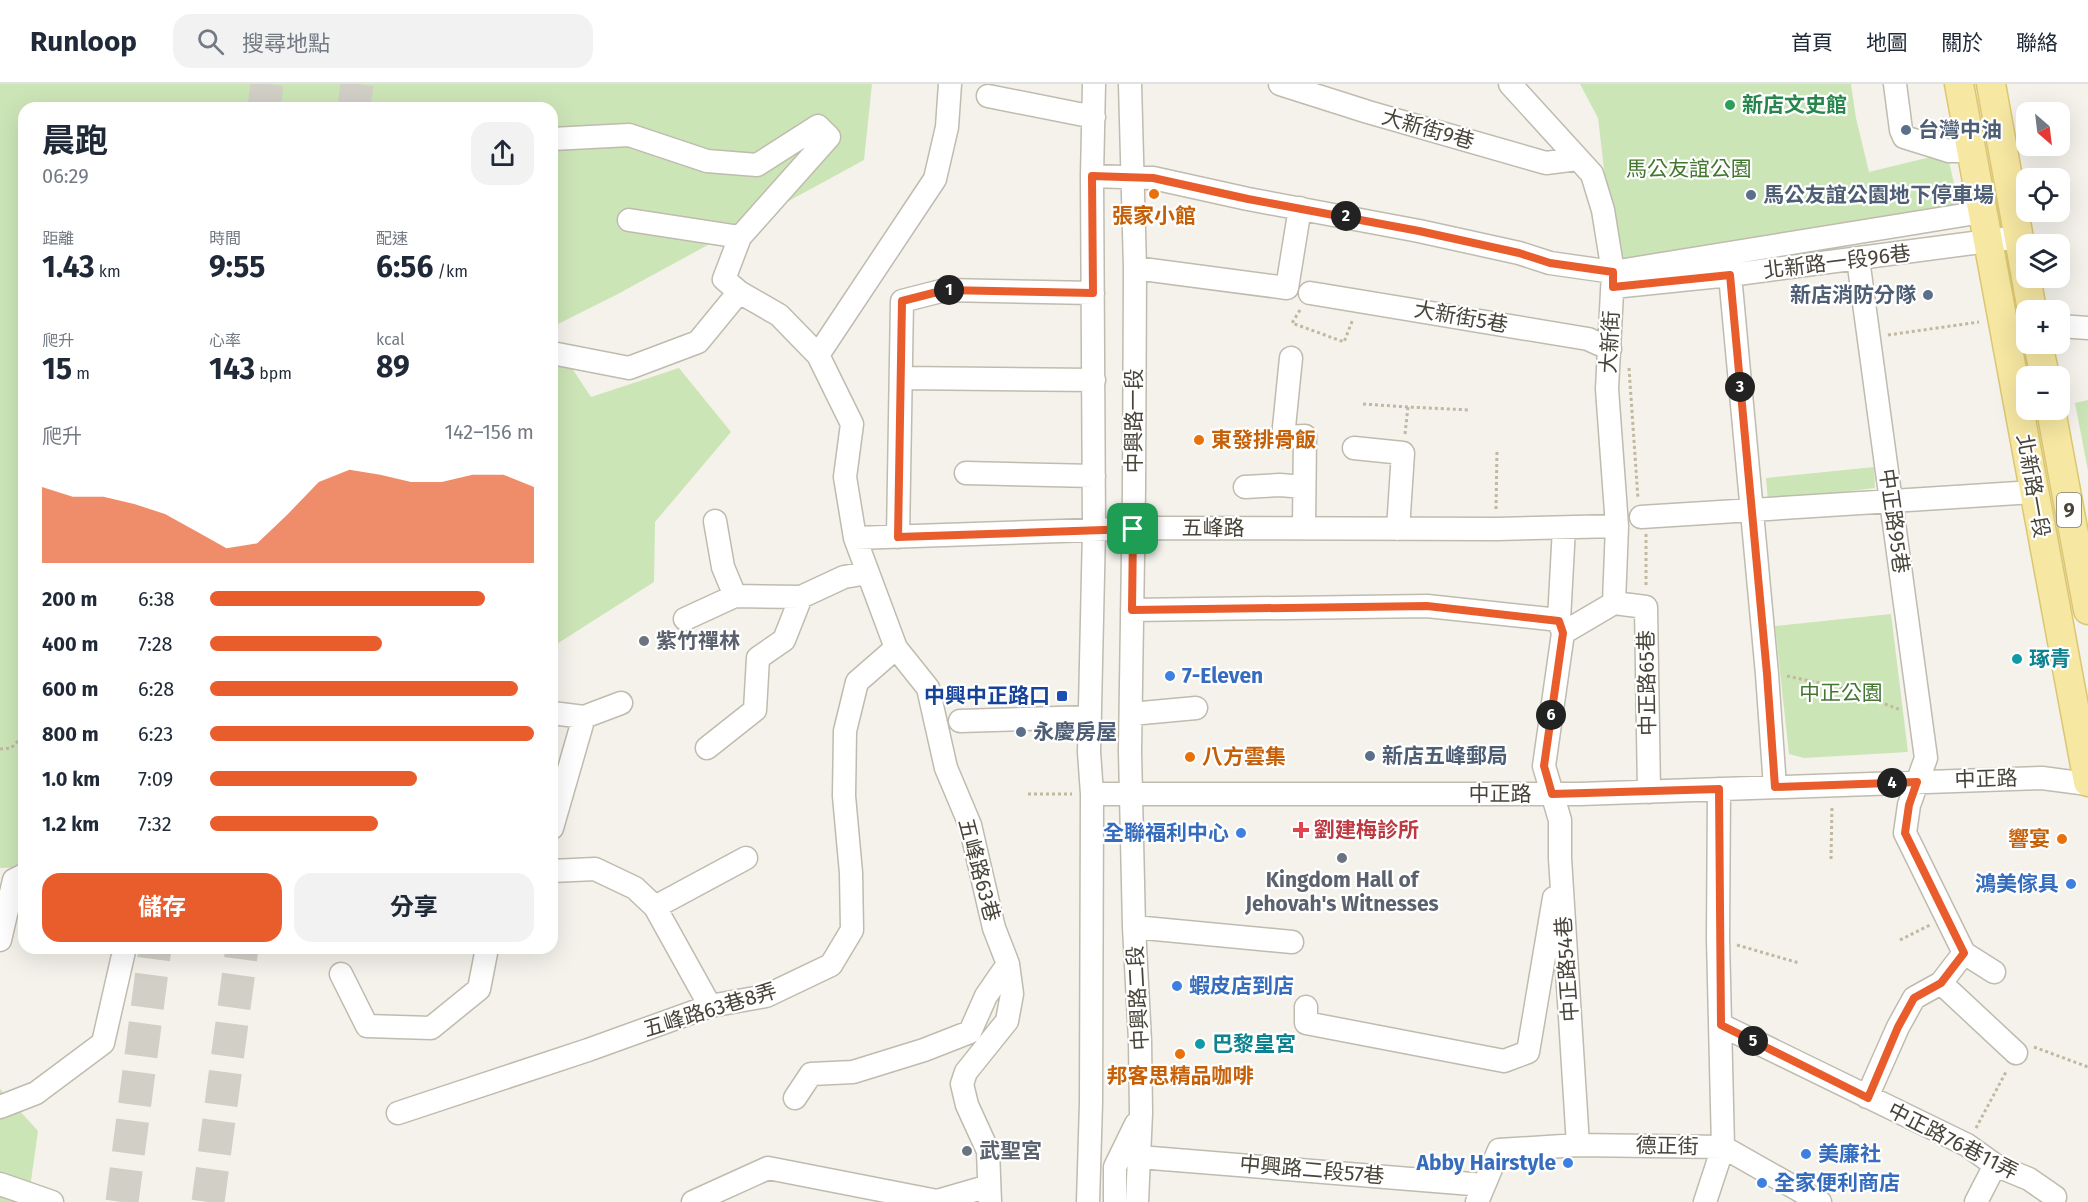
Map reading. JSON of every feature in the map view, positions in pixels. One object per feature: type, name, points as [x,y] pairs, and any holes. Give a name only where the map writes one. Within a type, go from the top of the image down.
[{"type":"main road","name":"北新路一段","points":[[1959,84],[2088,783]]},
{"type":"main road","points":[[1991,84],[2018,234]]},
{"type":"main road","name":"北新路一段","points":[[2053,420],[2088,610]]},
{"type":"street","points":[[818,355],[935,179],[947,127],[950,84]]},
{"type":"street","name":"中興路一段","points":[[1092,794],[1090,717],[1094,530],[1092,176],[1094,84]]},
{"type":"street","name":"中興路一段","points":[[1130,84],[1135,268],[1132,794]]},
{"type":"street","name":"大新街9巷","points":[[1280,84],[1546,163],[1578,159]]},
{"type":"street","name":"大新街","points":[[1510,84],[1592,174],[1603,210],[1613,280],[1607,389],[1617,526],[1614,603]]},
{"type":"street","points":[[1895,84],[1904,137],[1949,151],[1971,151]]},
{"type":"street","points":[[988,96],[1094,117]]},
{"type":"street","points":[[558,139],[629,135],[707,161],[757,165],[818,126],[829,137],[740,237],[724,279],[739,292],[779,315],[818,355],[852,424],[845,477],[855,538]]},
{"type":"street","points":[[1092,176],[1153,178],[1248,199],[1491,246],[1613,280],[1982,212]]},
{"type":"street","points":[[1135,268],[1287,288],[1300,208]]},
{"type":"street","points":[[629,220],[740,237]]},
{"type":"street","name":"北新路一段96巷","points":[[1613,280],[1730,275],[2016,237]]},
{"type":"street","name":"中正路95巷","points":[[1858,259],[1926,758],[1909,805],[1905,833],[1964,953]]},
{"type":"street","points":[[1730,275],[1767,674],[1775,787]]},
{"type":"street","points":[[898,537],[902,301],[945,290],[1093,293]]},
{"type":"street","points":[[558,354],[629,368],[698,342],[739,292]]},
{"type":"street","name":"大新街5巷","points":[[1310,293],[1587,339],[1610,349]]},
{"type":"street","points":[[2070,327],[2088,328]]},
{"type":"street","points":[[1291,358],[1283,437],[1305,436],[1304,527]]},
{"type":"street","points":[[901,378],[1094,380]]},
{"type":"street","points":[[1354,448],[1403,453],[1398,529]]},
{"type":"street","points":[[966,473],[1094,476]]},
{"type":"street","points":[[1245,487],[1280,485],[1304,487]]},
{"type":"street","points":[[1643,517],[2034,492]]},
{"type":"street","points":[[715,521],[723,567],[735,596]]},
{"type":"street","name":"五峰路","points":[[855,538],[1133,529],[1304,527],[1496,529],[1617,526]]},
{"type":"street","points":[[1561,627],[1564,528]]},
{"type":"street","name":"五峰路63巷","points":[[855,538],[896,648],[928,688],[946,768],[969,825],[994,928],[1008,964],[1012,994],[1007,1021],[966,1072],[962,1084],[967,1105],[988,1151],[989,1194]]},
{"type":"street","points":[[685,619],[735,596],[801,597],[844,577],[868,573]]},
{"type":"street","points":[[707,748],[755,710],[758,658],[784,640],[801,597]]},
{"type":"street","points":[[1132,610],[1427,606],[1561,627],[1614,603]]},
{"type":"street","name":"中正路65巷","points":[[1614,603],[1646,607],[1649,792]]},
{"type":"street","name":"中正路54巷","points":[[1561,627],[1544,766],[1560,820],[1560,858],[1578,1145]]},
{"type":"street","name":"五峰路63巷8弄","points":[[398,1113],[588,1050],[710,1006],[766,996],[831,965],[852,930],[851,873],[844,796],[845,731],[857,682],[896,648]]},
{"type":"street","points":[[558,714],[584,717],[621,703]]},
{"type":"street","points":[[1131,714],[1196,708]]},
{"type":"street","points":[[558,807],[584,717]]},
{"type":"street","points":[[960,721],[1090,717]]},
{"type":"street","name":"中正路","points":[[1092,794],[1552,794],[2042,778],[2088,783]]},
{"type":"street","points":[[1705,1202],[1723,1147],[1718,939],[1719,789]]},
{"type":"street","name":"中興路二段","points":[[1088,1202],[1091,1103],[1092,794]]},
{"type":"street","name":"中興路二段","points":[[1132,794],[1141,1113],[1137,1202]]},
{"type":"street","points":[[655,907],[746,858]]},
{"type":"street","points":[[1306,1007],[1306,1023],[1504,1061],[1528,1052],[1560,858]]},
{"type":"street","points":[[558,871],[595,869],[635,888],[655,907],[710,1006]]},
{"type":"street","points":[[0,940],[14,880],[18,878]]},
{"type":"street","points":[[1134,927],[1292,942]]},
{"type":"street","points":[[1868,1098],[1898,1027],[1914,998],[1941,983],[1964,953],[1994,972]]},
{"type":"street","points":[[0,1107],[36,1093],[103,1043],[123,954]]},
{"type":"street","points":[[341,974],[367,1026],[431,1028],[479,989],[486,954]]},
{"type":"street","points":[[795,1098],[811,1074],[853,1072],[924,1050],[970,1032],[986,996],[1008,964]]},
{"type":"street","points":[[1941,983],[2016,1053]]},
{"type":"street","name":"中正路76巷11弄","points":[[1721,1025],[1967,1145],[1995,1165],[2029,1179],[2055,1197]]},
{"type":"street","points":[[1115,1202],[1115,1167],[1141,1113]]},
{"type":"street","name":"德正街","points":[[1481,1193],[1499,1150],[1578,1145],[1723,1147],[1812,1200]]},
{"type":"street","name":"中興路二段57巷","points":[[1139,1157],[1481,1193]]},
{"type":"street","points":[[1976,1202],[1995,1165]]},
{"type":"street","points":[[693,1202],[768,1168],[937,1201],[989,1194]]},
{"type":"street","points":[[0,1184],[52,1202]]},
{"type":"path","points":[[1310,293],[1292,323],[1344,342],[1361,300]]},
{"type":"path","points":[[1870,338],[2002,318]]},
{"type":"path","points":[[1629,368],[1639,510],[1643,517],[1646,607]]},
{"type":"path","points":[[1363,404],[1470,410]]},
{"type":"path","points":[[1403,453],[1408,407]]},
{"type":"path","points":[[1496,529],[1497,451]]},
{"type":"path","points":[[1767,674],[1842,688],[1903,710]]},
{"type":"path","points":[[0,749],[11,748],[18,741]]},
{"type":"path","points":[[1831,859],[1833,785]]},
{"type":"path","points":[[1028,794],[1092,794]]},
{"type":"path","points":[[1900,940],[1948,917]]},
{"type":"path","points":[[1718,939],[1799,963]]},
{"type":"path","points":[[1967,1145],[2023,1043],[2088,1067]]},
{"type":"green space","points":[[0,84],[872,84],[864,160],[616,295],[558,324],[558,102],[18,102],[18,867],[0,868]]},
{"type":"green space","name":"馬公友誼公園","points":[[1580,84],[1851,84],[1856,118],[1869,172],[1947,153],[1963,223],[1615,262],[1598,118]]},
{"type":"green space","points":[[558,347],[591,397],[679,368],[731,432],[655,522],[654,582],[558,643]]},
{"type":"green space","points":[[2088,400],[2088,471],[2075,403]]},
{"type":"green space","points":[[1874,467],[1875,488],[1768,501],[1766,478]]},
{"type":"green space","name":"中正公園","points":[[1891,614],[1908,752],[1804,758],[1789,754],[1775,626]]},
{"type":"green space","points":[[0,1089],[38,1131],[28,1202],[0,1202]]},
{"type":"tunnel","points":[[265,102],[267,84]]},
{"type":"tunnel","points":[[355,102],[357,84]]},
{"type":"tunnel","points":[[122,1202],[154,954]]},
{"type":"tunnel","points":[[208,1202],[241,954]]},
{"type":"place","name":"新店文史館","points":[[1730,105]]},
{"type":"place","name":"台灣中油","points":[[1906,130]]},
{"type":"place","name":"張家小館","points":[[1154,194]]},
{"type":"place","name":"馬公友誼公園地下停車場","points":[[1751,195]]},
{"type":"place","name":"新店消防分隊","points":[[1928,295]]},
{"type":"place","name":"東發排骨飯","points":[[1199,440]]},
{"type":"place","name":"紫竹禪林","points":[[644,641]]},
{"type":"place","name":"琢青","points":[[2017,659]]},
{"type":"place","name":"7-Eleven","points":[[1170,676]]},
{"type":"place","name":"中興中正路口","points":[[1062,696]]},
{"type":"place","name":"永慶房屋","points":[[1021,732]]},
{"type":"place","name":"新店五峰郵局","points":[[1370,756]]},
{"type":"place","name":"八方雲集","points":[[1190,757]]},
{"type":"place","name":"劉建梅診所","points":[[1301,830]]},
{"type":"place","name":"全聯福利中心","points":[[1241,833]]},
{"type":"place","name":"響宴","points":[[2062,839]]},
{"type":"place","name":"Kingdom Hall of Jehovah's Witnesses","points":[[1342,858]]},
{"type":"place","name":"鴻美傢具","points":[[2071,884]]},
{"type":"place","name":"蝦皮店到店","points":[[1177,986]]},
{"type":"place","name":"巴黎皇宮","points":[[1200,1044]]},
{"type":"place","name":"邦客思精品咖啡","points":[[1180,1054]]},
{"type":"place","name":"武聖宮","points":[[967,1151]]},
{"type":"place","name":"美廉社","points":[[1806,1154]]},
{"type":"place","name":"Abby Hairstyle","points":[[1568,1163]]},
{"type":"place","name":"全家便利商店","points":[[1762,1183]]},
{"type":"route","points":[[1092,176],[1153,178],[1248,199],[1419,231],[1519,253],[1550,263],[1613,272],[1613,287],[1730,275],[1767,674],[1775,787],[1917,782],[1909,805],[1905,833],[1964,953],[1941,983],[1914,998],[1898,1027],[1868,1098],[1721,1025],[1718,939],[1719,789],[1552,794],[1544,766],[1563,633],[1559,621],[1427,606],[1132,610],[1133,529],[898,537],[902,301],[945,290],[1093,293],[1092,176]]}]
